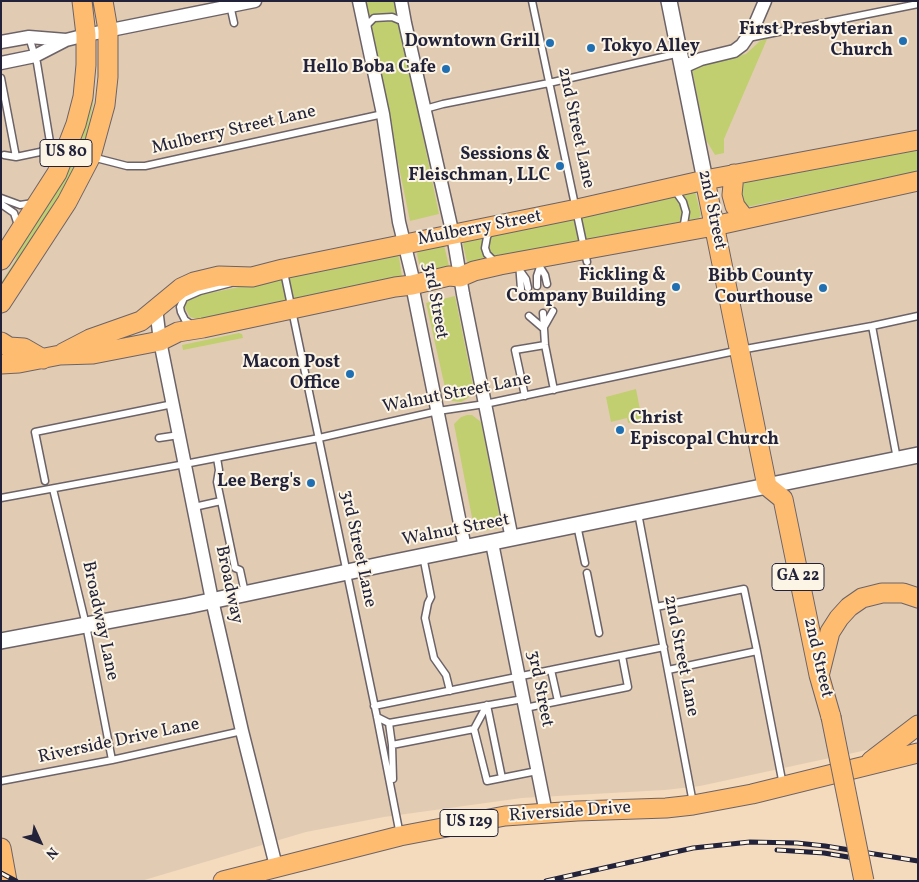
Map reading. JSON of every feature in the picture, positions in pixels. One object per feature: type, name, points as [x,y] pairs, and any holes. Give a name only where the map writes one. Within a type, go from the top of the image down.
[{"type":"main road","name":"US 80","points":[[1,260],[57,173],[76,124],[83,97],[87,56],[82,1]]},
{"type":"main road","name":"US 80","points":[[1,303],[67,202],[91,156],[102,121],[109,67],[108,30],[103,1]]},
{"type":"main road","name":"Mulberry Street","points":[[52,357],[90,339],[141,321],[181,288],[194,282],[219,276],[252,277],[734,174],[918,140]]},
{"type":"main road","points":[[734,174],[732,195],[735,206],[745,219]]},
{"type":"main road","name":"2nd Street","points":[[705,180],[767,486],[783,498],[819,675],[831,717],[864,881]]},
{"type":"main road","name":"Mulberry Street","points":[[1,364],[93,354],[160,341],[178,332],[449,276],[460,277],[474,271],[500,266],[520,267],[539,262],[586,255],[918,181]]},
{"type":"main road","points":[[1,342],[9,347],[24,348],[52,357]]},
{"type":"main road","points":[[1,377],[26,371],[52,357]]},
{"type":"main road","points":[[819,675],[830,632],[849,607],[862,598],[882,593],[903,593],[918,598]]},
{"type":"main road","points":[[866,765],[918,725]]},
{"type":"main road","name":"Riverside Drive","points":[[223,881],[400,836],[505,816],[693,805],[752,794],[918,753]]},
{"type":"main road","points":[[1,848],[7,881]]},
{"type":"street","points":[[1,63],[35,56],[66,40],[86,35],[230,4],[255,1]]},
{"type":"street","name":"3rd Street","points":[[359,1],[383,114],[395,202],[412,275],[412,285],[465,548]]},
{"type":"street","name":"3rd Street","points":[[402,1],[405,23],[453,235],[512,539]]},
{"type":"street","name":"2nd Street","points":[[669,1],[705,180]]},
{"type":"street","points":[[681,60],[701,60],[734,51],[748,38],[764,1]]},
{"type":"street","points":[[1,42],[29,37],[66,40]]},
{"type":"street","name":"Broadway","points":[[156,308],[160,341],[212,600],[242,732],[276,866]]},
{"type":"street","name":"Walnut Street","points":[[1,641],[212,600],[918,455]]},
{"type":"street","name":"3rd Street","points":[[492,543],[546,813]]},
{"type":"lane","name":"2nd Street Lane","points":[[532,1],[586,255]]},
{"type":"lane","points":[[230,4],[234,23]]},
{"type":"lane","points":[[748,38],[918,4]]},
{"type":"lane","points":[[365,32],[368,24],[374,18],[392,17],[405,23]]},
{"type":"lane","points":[[4,155],[16,157],[40,152],[48,147],[50,142],[35,56],[29,37]]},
{"type":"lane","points":[[425,110],[443,104],[549,83],[681,60]]},
{"type":"lane","points":[[1,78],[16,157]]},
{"type":"lane","name":"Mulberry Street Lane","points":[[91,156],[128,166],[145,166],[383,114]]},
{"type":"lane","points":[[672,187],[683,202],[686,212],[683,232]]},
{"type":"lane","points":[[1,198],[20,204],[39,202]]},
{"type":"lane","points":[[1,204],[14,213],[18,234]]},
{"type":"lane","points":[[492,227],[487,237],[486,248],[491,259],[500,266]]},
{"type":"lane","points":[[539,262],[545,275],[542,285],[537,276],[539,262]]},
{"type":"lane","points":[[520,267],[520,280],[525,288]]},
{"type":"lane","name":"3rd Street Lane","points":[[283,269],[377,717],[400,836]]},
{"type":"lane","points":[[203,328],[193,326],[183,316],[180,307],[184,298],[200,291],[252,277]]},
{"type":"lane","points":[[544,328],[548,312],[544,328],[544,345],[554,390]]},
{"type":"lane","points":[[532,316],[544,328]]},
{"type":"lane","name":"Walnut Street Lane","points":[[1,498],[53,489],[91,479],[185,464],[319,438],[438,411],[485,404],[740,350],[918,316]]},
{"type":"lane","points":[[872,326],[897,459]]},
{"type":"lane","points":[[525,396],[515,350],[544,345]]},
{"type":"lane","points":[[45,481],[35,432],[173,404]]},
{"type":"lane","points":[[159,438],[179,435]]},
{"type":"lane","points":[[217,458],[219,470],[217,482],[235,568],[240,570],[245,593]]},
{"type":"lane","name":"Broadway Lane","points":[[53,489],[86,625],[112,760]]},
{"type":"lane","points":[[194,507],[221,501]]},
{"type":"lane","name":"2nd Street Lane","points":[[638,513],[693,805]]},
{"type":"lane","points":[[577,525],[585,563]]},
{"type":"lane","points":[[423,556],[431,597],[425,618],[434,658],[446,675],[450,691]]},
{"type":"lane","points":[[588,573],[599,633]]},
{"type":"lane","points":[[656,607],[744,589],[783,786]]},
{"type":"lane","points":[[374,706],[664,647]]},
{"type":"lane","points":[[668,670],[756,651]]},
{"type":"lane","points":[[377,717],[389,723],[488,705],[558,702],[628,687],[622,656]]},
{"type":"lane","points":[[552,670],[558,702]]},
{"type":"lane","points":[[488,705],[474,729],[487,782],[537,771]]},
{"type":"lane","points":[[488,705],[502,778]]},
{"type":"lane","points":[[389,723],[393,779]]},
{"type":"lane","points":[[392,745],[474,729]]},
{"type":"lane","name":"Riverside Drive Lane","points":[[1,781],[112,760],[242,732]]},
{"type":"shaded area","points":[[1,1],[918,1],[918,739],[700,786],[665,790],[522,798],[384,817],[306,832],[141,881],[1,881]]},
{"type":"green space","points":[[365,1],[395,1],[439,214],[410,221]]},
{"type":"green space","points":[[768,37],[724,139],[724,153],[715,155],[706,140],[692,69],[704,64],[746,54],[760,41]]},
{"type":"green space","points":[[95,65],[93,105],[81,161],[1,294],[1,283],[15,261]]},
{"type":"green space","points":[[918,148],[918,171],[728,211],[724,185]]},
{"type":"green space","points":[[695,191],[701,215],[699,218],[470,263],[467,262],[463,244],[465,241],[579,218]]},
{"type":"green space","points":[[444,245],[449,266],[424,273],[421,272],[418,251]]},
{"type":"green space","points":[[396,255],[399,257],[402,277],[197,319],[190,317],[185,308],[185,303],[188,299],[200,295]]},
{"type":"green space","points":[[455,296],[474,390],[468,398],[461,402],[452,401],[446,392],[426,303]]},
{"type":"green space","points":[[239,333],[242,334],[243,338],[183,350],[182,345]]},
{"type":"green space","points":[[636,389],[642,420],[628,423],[627,418],[611,422],[606,397]]},
{"type":"green space","points":[[472,415],[481,422],[501,524],[499,528],[479,532],[474,528],[454,424],[461,417]]},
{"type":"railway","points":[[546,881],[693,848],[750,842],[797,843],[825,846],[918,861]]},
{"type":"railway","points":[[777,850],[824,853],[854,858]]},
{"type":"railway","points":[[1,873],[16,881]]},
{"type":"place","name":"First Presbyterian Church","points":[[903,41]]},
{"type":"place","name":"Downtown Grill","points":[[550,43]]},
{"type":"place","name":"Tokyo Alley","points":[[591,48]]},
{"type":"place","name":"Hello Boba Cafe","points":[[446,69]]},
{"type":"place","name":"Sessions & Fleischman, LLC","points":[[560,166]]},
{"type":"place","name":"Fickling & Company Building","points":[[676,287]]},
{"type":"place","name":"Bibb County Courthouse","points":[[823,288]]},
{"type":"place","name":"Macon Post Office","points":[[350,374]]},
{"type":"place","name":"Christ Episcopal Church","points":[[620,430]]},
{"type":"place","name":"Lee Berg's","points":[[311,483]]}]
